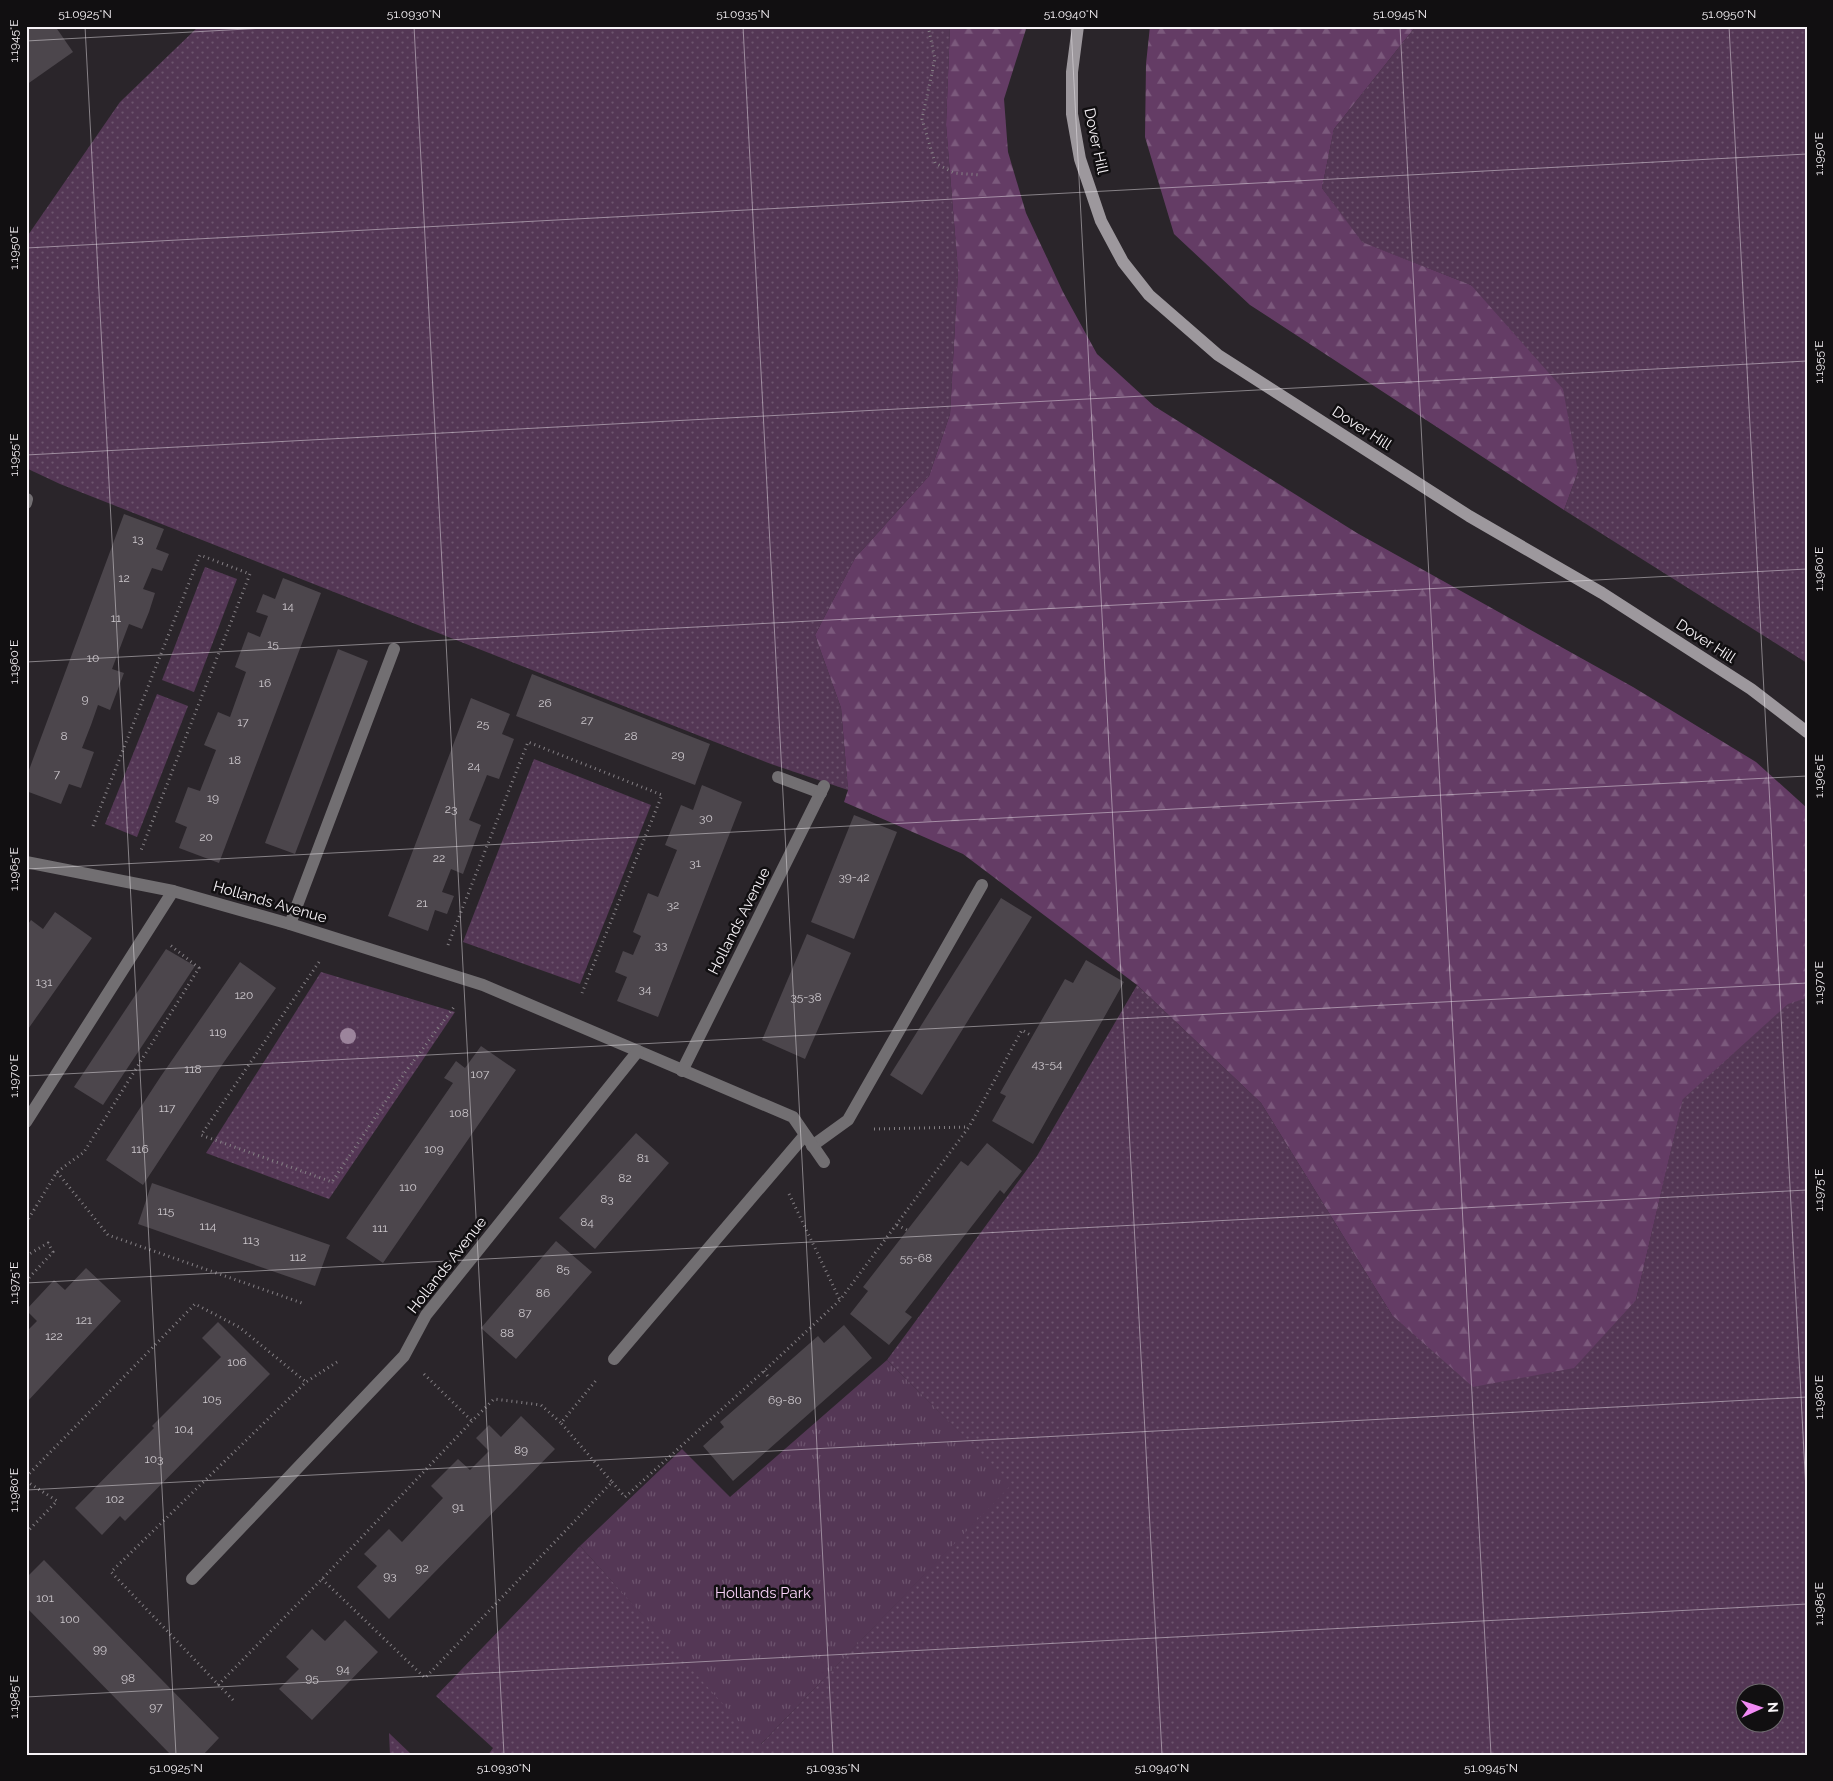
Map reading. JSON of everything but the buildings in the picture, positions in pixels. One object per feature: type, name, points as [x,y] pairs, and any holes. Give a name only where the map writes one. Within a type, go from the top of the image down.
[{"type":"main road","name":"Dover Hill","points":[[1078,26],[1072,72],[1072,114],[1080,158],[1101,221],[1123,262],[1149,295],[1218,355],[1469,516],[1602,593],[1751,690],[1807,732]]},
{"type":"street","points":[[290,924],[394,649]]},
{"type":"street","name":"Hollands Avenue","points":[[682,1070],[823,789],[778,777]]},
{"type":"street","name":"Hollands Avenue","points":[[26,862],[173,891],[290,924],[483,985],[793,1117],[824,1162]]},
{"type":"street","points":[[812,1146],[848,1120],[982,886]]},
{"type":"street","points":[[26,1122],[173,891]]},
{"type":"street","name":"Hollands Avenue","points":[[192,1580],[404,1356],[426,1316],[638,1051]]},
{"type":"street","points":[[614,1359],[805,1134]]},
{"type":"path","points":[[928,26],[935,59],[922,119],[934,163],[954,174],[980,174]]},
{"type":"path","points":[[93,826],[200,555],[250,574],[140,853]]},
{"type":"path","points":[[446,950],[528,742],[662,794],[582,993]]},
{"type":"path","points":[[26,1223],[57,1172],[84,1152],[200,968],[169,944]]},
{"type":"path","points":[[322,959],[201,1135],[332,1182],[404,1074],[454,1007]]},
{"type":"path","points":[[218,1684],[322,1579],[494,1399],[541,1406],[561,1423],[625,1497],[764,1372],[840,1300],[969,1127],[1022,1030],[1032,1036]]},
{"type":"path","points":[[873,1129],[969,1127]]},
{"type":"path","points":[[57,1172],[108,1235],[302,1303]]},
{"type":"path","points":[[792,1201],[840,1300]]},
{"type":"path","points":[[897,1224],[907,1230]]},
{"type":"path","points":[[26,1256],[48,1242],[52,1252],[26,1281]]},
{"type":"path","points":[[26,1534],[57,1501],[26,1479],[195,1304],[239,1327],[306,1382]]},
{"type":"path","points":[[561,1423],[614,1359]]},
{"type":"path","points":[[764,1372],[769,1378]]},
{"type":"path","points":[[424,1374],[472,1421]]},
{"type":"path","points":[[322,1579],[425,1678],[612,1482]]},
{"type":"green space","points":[[199,26],[950,26],[946,125],[958,271],[950,414],[929,476],[855,558],[815,635],[841,708],[848,790],[771,764],[60,484],[26,468],[26,238],[120,102]]},
{"type":"green space","points":[[950,26],[1027,26],[1004,99],[1008,152],[1026,213],[1063,292],[1097,354],[1154,406],[1357,533],[1633,687],[1756,762],[1807,808],[1807,998],[1788,1004],[1683,1099],[1636,1300],[1574,1368],[1473,1387],[1392,1315],[1261,1103],[1137,985],[963,854],[844,802],[848,790],[841,708],[815,635],[855,558],[929,476],[950,414],[958,271],[946,125]]},
{"type":"green space","points":[[1150,26],[1416,26],[1334,129],[1322,188],[1362,242],[1471,285],[1563,389],[1578,472],[1564,510],[1250,305],[1174,234],[1145,137],[1146,64]]},
{"type":"green space","points":[[1416,26],[1807,26],[1807,663],[1564,510],[1578,472],[1471,285],[1361,242],[1322,188],[1334,129]]},
{"type":"green space","points":[[205,567],[237,579],[194,692],[162,680]]},
{"type":"green space","points":[[157,694],[188,706],[137,837],[105,824]]},
{"type":"green space","points":[[534,759],[651,805],[580,984],[463,942]]},
{"type":"green space","points":[[321,972],[455,1012],[329,1199],[206,1153]]},
{"type":"green space","points":[[1137,985],[1261,1103],[1392,1315],[1636,1300],[1683,1098],[1788,1003],[1807,998],[1807,1755],[488,1755],[493,1748],[436,1696],[580,1546],[761,1744],[1011,1484],[887,1360],[1037,1156]]},
{"type":"green space","name":"Hollands Park","points":[[887,1360],[1012,1484],[760,1745],[580,1546],[682,1449],[730,1497]]},
{"type":"green space","points":[[389,1733],[412,1755],[390,1755]]}]
